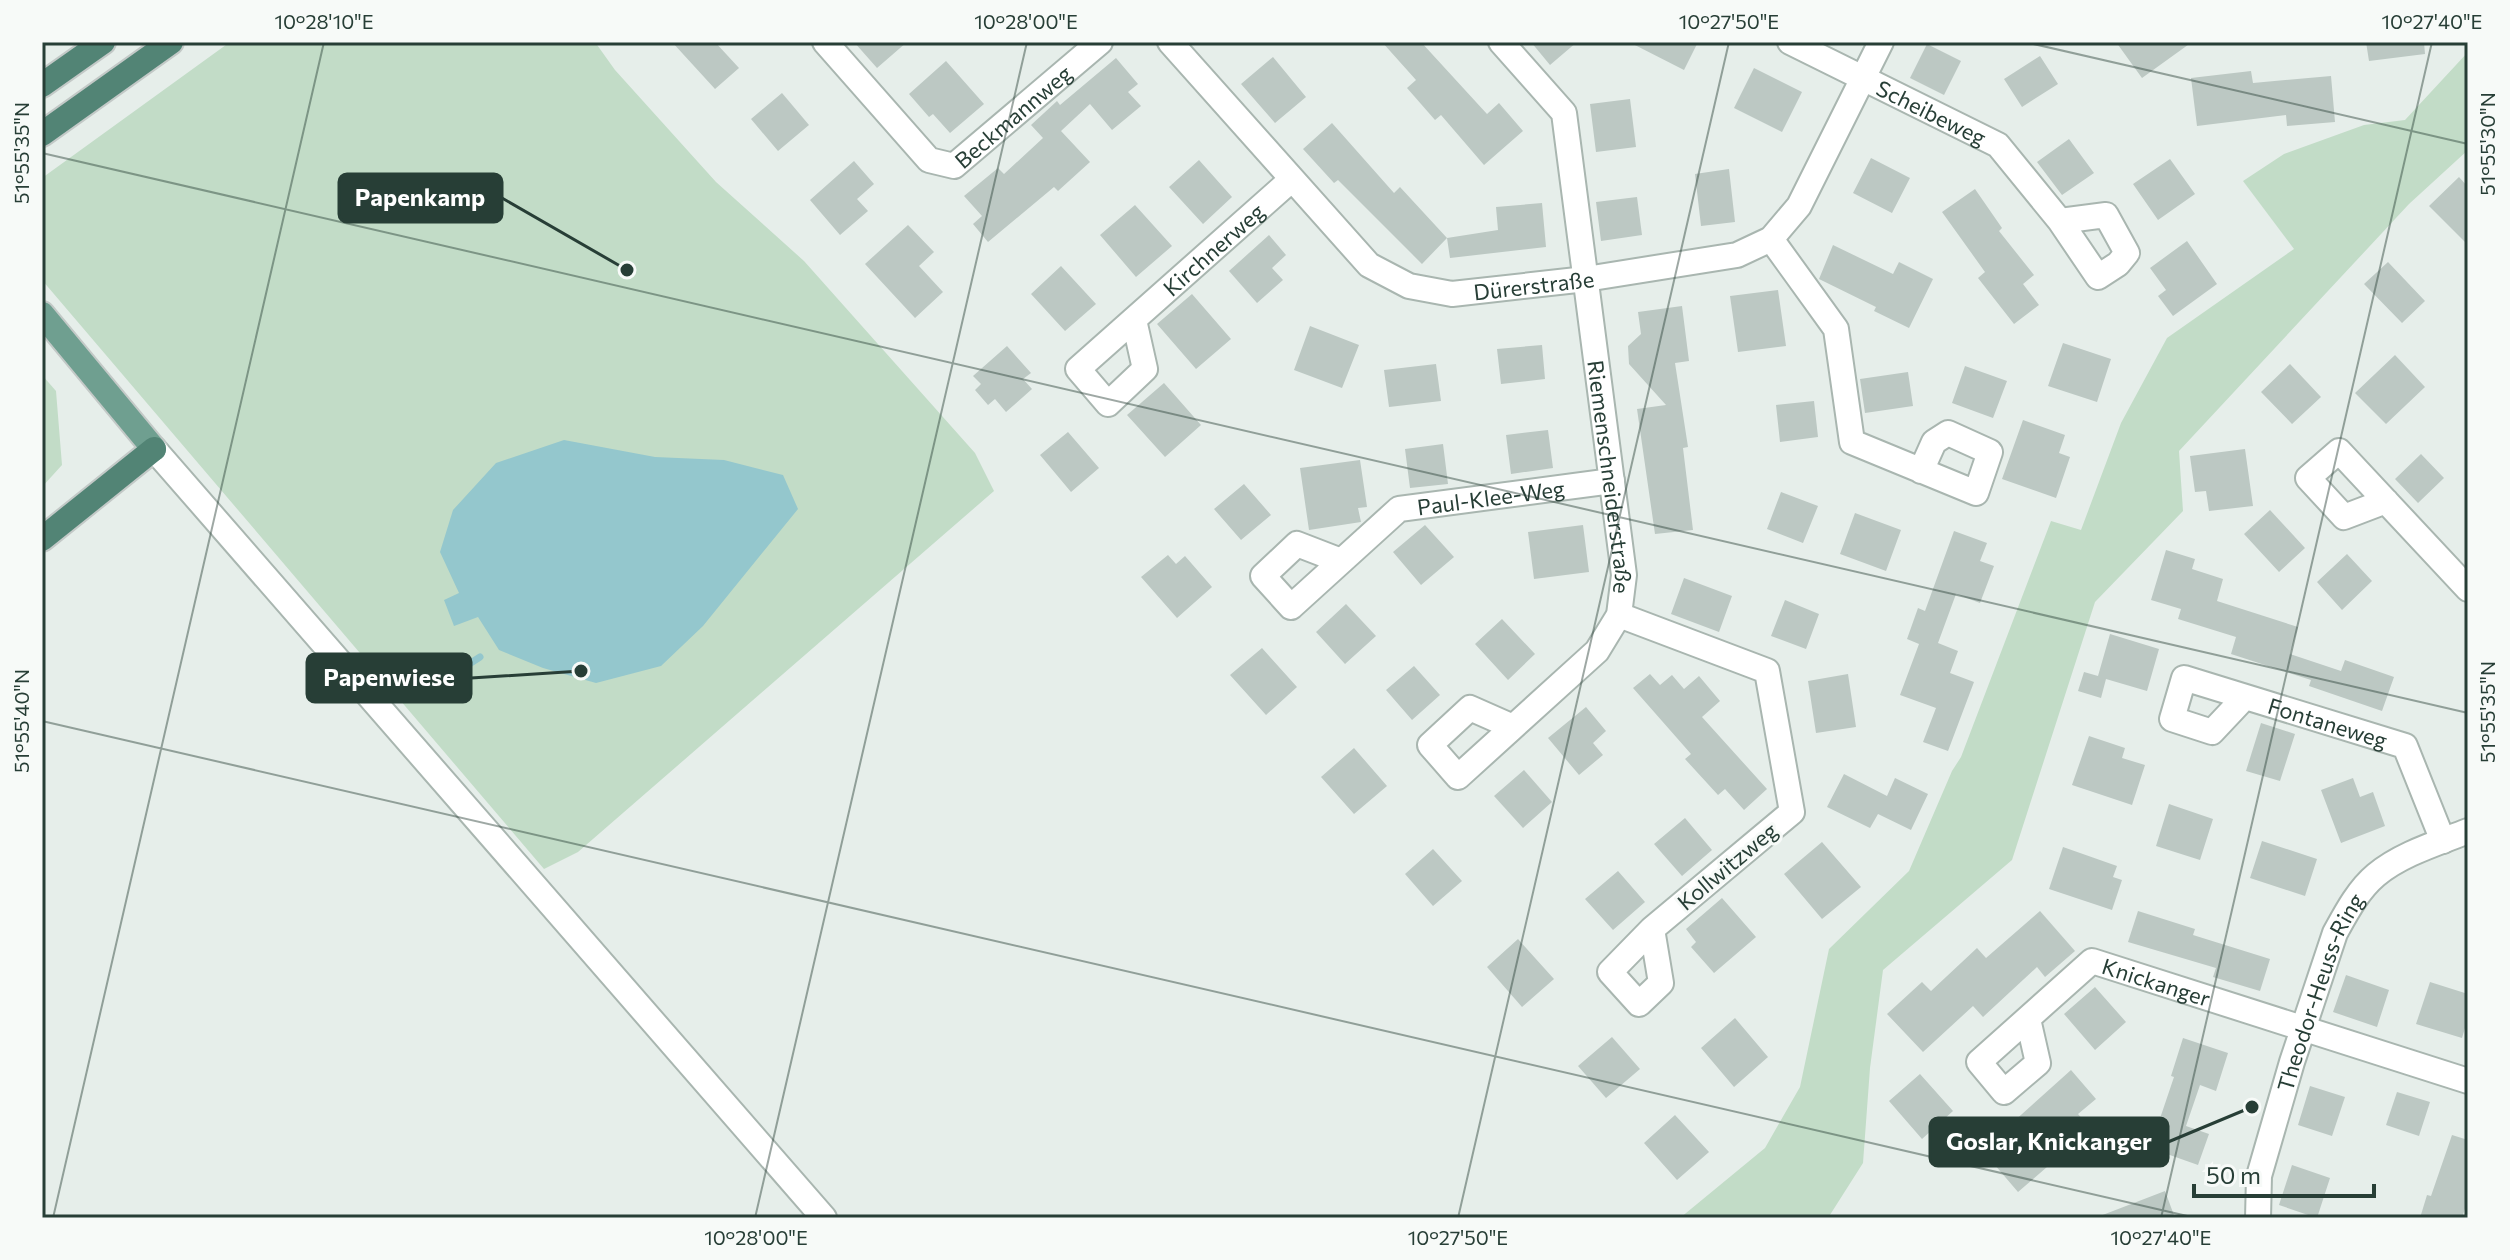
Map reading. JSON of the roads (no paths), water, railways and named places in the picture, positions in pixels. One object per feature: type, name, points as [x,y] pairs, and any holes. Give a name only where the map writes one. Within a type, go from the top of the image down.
[{"type":"highway","points":[[42,85],[103,42]]},
{"type":"highway","points":[[42,134],[171,42]]},
{"type":"highway","points":[[42,539],[154,449]]},
{"type":"main road","points":[[42,314],[154,449]]},
{"type":"street","name":"Beckmannweg","points":[[825,42],[929,160],[954,166],[1100,42]]},
{"type":"street","name":"Dürerstraße","points":[[1170,42],[1369,265],[1409,286],[1452,294],[1586,279],[1737,255],[1771,239],[1799,206],[1881,42]]},
{"type":"street","name":"Riemenschneiderstraße","points":[[1501,42],[1564,113],[1624,575],[1619,615],[1597,651],[1513,727]]},
{"type":"street","name":"Scheibeweg","points":[[1790,42],[1998,145],[2060,221]]},
{"type":"street","name":"Kirchnerweg","points":[[1134,320],[1291,180]]},
{"type":"street","points":[[1771,239],[1836,329],[1852,442],[1921,471]]},
{"type":"street","points":[[154,449],[824,1218]]},
{"type":"street","name":"Paul-Klee-Weg","points":[[1341,561],[1399,509],[1612,481]]},
{"type":"street","points":[[2386,501],[2468,589]]},
{"type":"street","name":"Kollwitzweg","points":[[1619,615],[1767,671],[1792,812],[1652,929]]},
{"type":"street","name":"Fontaneweg","points":[[2244,698],[2405,746],[2443,841]]},
{"type":"street","name":"Theodor-Heuss-Ring","points":[[2258,1218],[2259,1176],[2335,933],[2375,876],[2393,864],[2468,831]]},
{"type":"street","name":"Knickanger","points":[[2028,1019],[2092,961],[2304,1029]]},
{"type":"street","points":[[2304,1029],[2468,1081]]},
{"type":"water","points":[[564,440],[655,457],[724,460],[783,475],[798,509],[703,626],[661,666],[596,683],[543,668],[499,650],[478,617],[454,626],[444,600],[459,593],[440,552],[453,510],[496,463]]},
{"type":"waterway","points":[[432,688],[480,657]]},
{"type":"place","name":"Papenkamp","points":[[627,270]]},
{"type":"place","name":"Papenwiese","points":[[581,671]]},
{"type":"place","name":"Goslar, Knickanger","points":[[2252,1107]]}]
